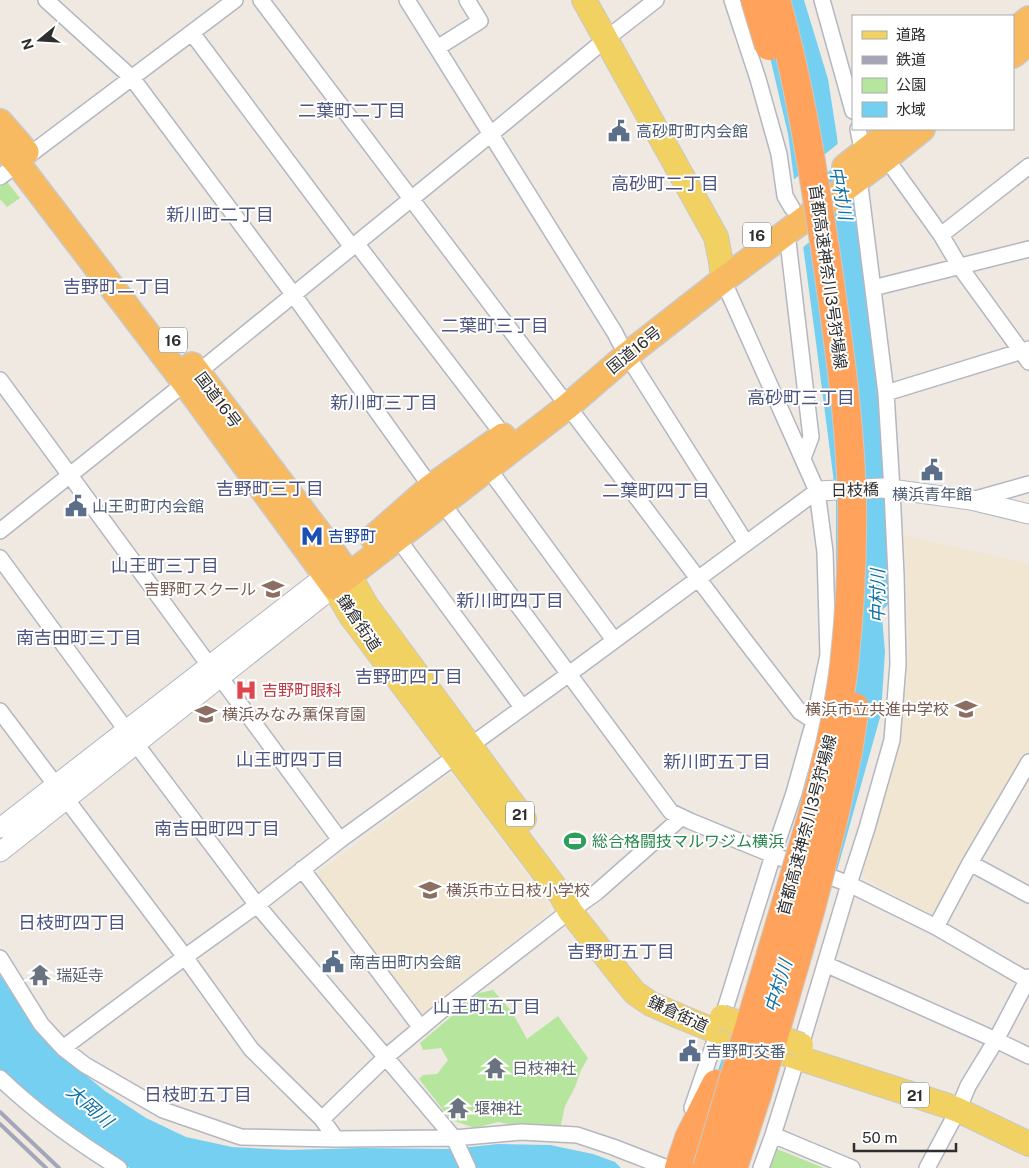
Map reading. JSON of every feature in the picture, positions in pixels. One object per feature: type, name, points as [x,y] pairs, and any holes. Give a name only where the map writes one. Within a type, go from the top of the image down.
[{"type":"highway","points":[[755,0],[832,257]]},
{"type":"highway","points":[[767,0],[788,70],[832,257]]},
{"type":"highway","name":"首都高速神奈川3号狩場線","points":[[733,1168],[757,1095],[811,908],[834,818],[848,752],[857,695],[864,619],[864,516],[854,378],[805,125],[791,58],[776,0]]},
{"type":"highway","name":"首都高速神奈川3号狩場線","points":[[707,1168],[812,816],[825,766],[844,668],[850,605],[852,498],[844,395],[836,326],[832,257],[820,144],[809,88],[787,0]]},
{"type":"highway","points":[[1014,31],[1029,19]]},
{"type":"highway","points":[[1014,54],[1029,42]]},
{"type":"highway","name":"国道16号","points":[[0,122],[16,166]]},
{"type":"highway","name":"国道16号","points":[[337,575],[371,539],[437,496],[488,468],[563,399],[703,280],[787,233],[869,163],[893,130]]},
{"type":"highway","name":"国道16号","points":[[722,271],[792,208],[869,163],[920,130]]},
{"type":"highway","name":"国道16号","points":[[0,144],[16,166],[191,378],[337,575]]},
{"type":"highway","name":"国道16号","points":[[337,575],[398,539],[437,496],[504,436],[563,399]]},
{"type":"highway","points":[[688,1168],[716,1084],[812,816]]},
{"type":"highway","points":[[744,1168],[776,1060],[811,908]]},
{"type":"highway","points":[[679,1168],[689,1138],[716,1084]]},
{"type":"main road","points":[[584,0],[716,237],[722,271]]},
{"type":"main road","name":"鎌倉街道","points":[[337,575],[366,605],[463,751],[578,906],[638,974],[656,988],[720,1025],[1029,1127]]},
{"type":"main road","name":"鎌倉街道","points":[[961,1103],[1029,1144]]},
{"type":"street","points":[[46,0],[132,78],[293,294],[437,496],[671,812],[773,855],[849,884],[936,927],[1028,979],[996,1040],[968,1086],[961,1103],[926,1168]]},
{"type":"street","points":[[16,166],[235,0]]},
{"type":"street","points":[[261,0],[800,712],[814,720]]},
{"type":"street","points":[[407,0],[746,543]]},
{"type":"street","points":[[437,48],[480,21],[467,0]]},
{"type":"street","points":[[0,531],[656,0]]},
{"type":"street","points":[[732,0],[758,79],[779,154],[785,196],[792,208]]},
{"type":"street","points":[[822,0],[852,107]]},
{"type":"street","points":[[192,33],[354,245],[504,436]]},
{"type":"street","points":[[761,1168],[799,1051],[892,740],[898,664],[896,575],[888,489],[886,393],[873,288],[869,163],[858,130]]},
{"type":"street","points":[[869,163],[941,235],[960,267],[1026,354],[886,393]]},
{"type":"street","points":[[941,235],[1029,166]]},
{"type":"street","points":[[787,233],[811,437],[803,458]]},
{"type":"street","points":[[873,288],[1029,249]]},
{"type":"street","points":[[0,958],[41,1024],[63,1048],[85,1066],[163,1110],[241,1137],[336,1139],[454,1138],[521,1132],[576,1135],[669,1168],[720,1025],[794,793],[814,720],[828,655],[822,490],[803,458],[722,271]]},
{"type":"street","points":[[0,380],[340,840]]},
{"type":"street","points":[[488,468],[614,640]]},
{"type":"street","points":[[971,500],[1029,484]]},
{"type":"street","name":"日枝橋","points":[[822,490],[888,489],[971,500],[1029,514]]},
{"type":"street","points":[[63,1048],[257,905],[340,840],[746,543],[822,490]]},
{"type":"street","points":[[398,539],[522,708]]},
{"type":"street","points":[[0,558],[257,905],[454,1138],[468,1168]]},
{"type":"street","points":[[0,852],[61,792],[337,575]]},
{"type":"street","points":[[0,712],[50,776],[251,1048],[322,1119],[336,1139]]},
{"type":"street","points":[[936,927],[970,863],[1029,762]]},
{"type":"street","points":[[0,828],[61,792]]},
{"type":"street","points":[[322,1119],[386,1057],[448,1005],[578,906],[682,817]]},
{"type":"street","points":[[970,863],[1029,895]]},
{"type":"street","points":[[302,869],[421,1028]]},
{"type":"street","points":[[825,964],[1029,1056]]},
{"type":"street","points":[[0,1078],[21,1098],[83,1146],[119,1168]]},
{"type":"street","points":[[773,1135],[852,1168]]},
{"type":"shaded area","name":"横浜市立共進中学校","points":[[904,535],[1029,564],[1029,756],[936,917],[866,879],[862,869],[898,732],[906,687],[909,653]]},
{"type":"shaded area","name":"横浜市立日枝小学校","points":[[451,773],[549,904],[548,913],[416,1020],[312,877]]},
{"type":"green space","points":[[7,182],[20,198],[7,207],[0,199],[0,187]]},
{"type":"green space","name":"日枝神社","points":[[493,990],[512,1012],[527,1039],[558,1016],[588,1058],[565,1106],[560,1129],[498,1122],[475,1128],[451,1120],[419,1079],[423,1075],[437,1074],[448,1060],[441,1048],[423,1050],[420,1043],[479,993]]},
{"type":"green space","points":[[777,1149],[824,1168],[770,1168]]},
{"type":"water","points":[[750,0],[804,0],[828,79],[837,137],[869,442],[885,652],[881,714],[838,867],[753,1145],[684,1168],[805,820],[836,644],[836,498],[815,335],[788,134],[765,36]]},
{"type":"water","name":"大岡川","points":[[0,975],[27,1017],[60,1054],[105,1091],[146,1118],[186,1137],[232,1147],[289,1150],[362,1148],[452,1149],[498,1144],[550,1145],[593,1154],[615,1162],[621,1168],[130,1168],[92,1147],[0,1072]]},
{"type":"pier","points":[[840,142],[847,211],[801,249],[792,181]]},
{"type":"waterway","name":"中村川","points":[[838,180],[855,269],[871,383],[877,497],[877,598]]},
{"type":"railway","points":[[0,1112],[59,1168]]},
{"type":"railway","points":[[0,1124],[46,1168]]},
{"type":"place","name":"高砂町町内会館","points":[[619,131]]},
{"type":"place","name":"横浜青年館","points":[[932,470]]},
{"type":"place","name":"山王町町内会館","points":[[76,506]]},
{"type":"place","name":"吉野町","points":[[312,536]]},
{"type":"place","name":"吉野町スクール","points":[[273,589]]},
{"type":"place","name":"吉野町眼科","points":[[246,690]]},
{"type":"place","name":"横浜市立共進中学校","points":[[966,709]]},
{"type":"place","name":"横浜みなみ薫保育園","points":[[206,714]]},
{"type":"place","name":"総合格闘技マルワジム横浜","points":[[575,841]]},
{"type":"place","name":"横浜市立日枝小学校","points":[[430,890]]},
{"type":"place","name":"南吉田町内会館","points":[[333,962]]},
{"type":"place","name":"瑞延寺","points":[[40,975]]},
{"type":"place","name":"吉野町交番","points":[[690,1051]]},
{"type":"place","name":"日枝神社","points":[[495,1068]]},
{"type":"place","name":"堰神社","points":[[458,1108]]},
{"type":"district","name":"二葉町二丁目","points":[[352,110]]},
{"type":"district","name":"高砂町二丁目","points":[[665,183]]},
{"type":"district","name":"新川町二丁目","points":[[220,214]]},
{"type":"district","name":"吉野町二丁目","points":[[117,286]]},
{"type":"district","name":"二葉町三丁目","points":[[495,325]]},
{"type":"district","name":"高砂町三丁目","points":[[801,397]]},
{"type":"district","name":"新川町三丁目","points":[[384,402]]},
{"type":"district","name":"吉野町三丁目","points":[[270,488]]},
{"type":"district","name":"二葉町四丁目","points":[[656,490]]},
{"type":"district","name":"山王町三丁目","points":[[165,565]]},
{"type":"district","name":"新川町四丁目","points":[[510,600]]},
{"type":"district","name":"南吉田町三丁目","points":[[79,637]]},
{"type":"district","name":"吉野町四丁目","points":[[409,676]]},
{"type":"district","name":"山王町四丁目","points":[[290,759]]},
{"type":"district","name":"新川町五丁目","points":[[717,761]]},
{"type":"district","name":"南吉田町四丁目","points":[[217,828]]},
{"type":"district","name":"日枝町四丁目","points":[[72,922]]},
{"type":"district","name":"吉野町五丁目","points":[[621,951]]},
{"type":"district","name":"山王町五丁目","points":[[487,1006]]},
{"type":"district","name":"日枝町五丁目","points":[[198,1094]]}]
